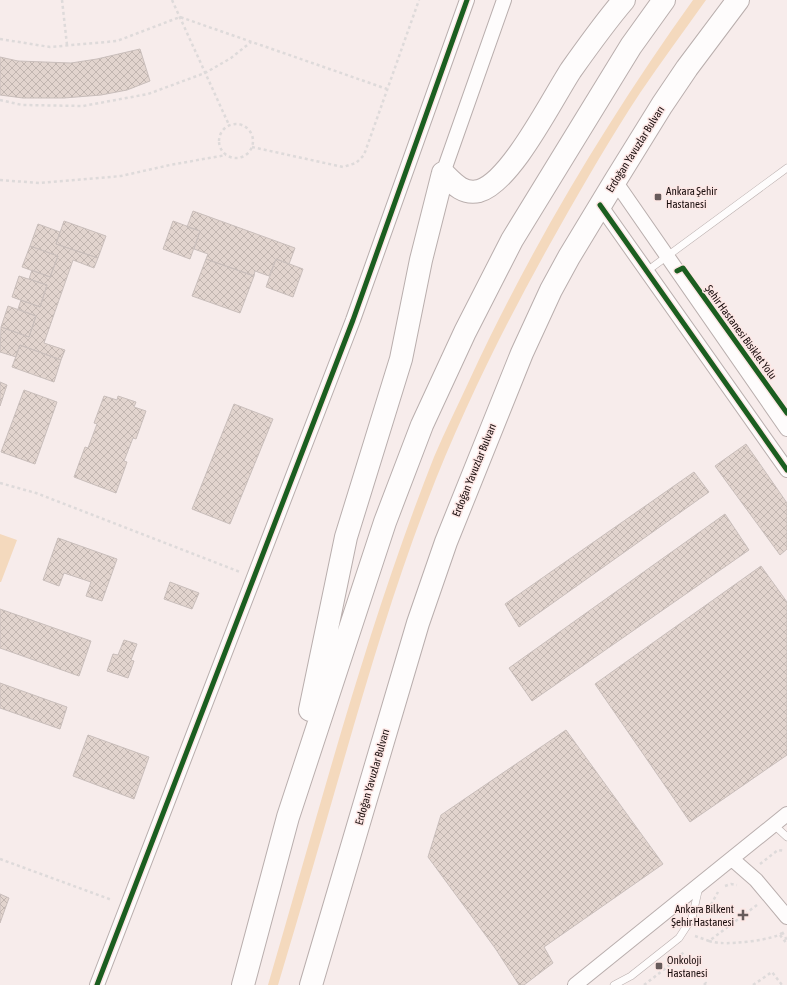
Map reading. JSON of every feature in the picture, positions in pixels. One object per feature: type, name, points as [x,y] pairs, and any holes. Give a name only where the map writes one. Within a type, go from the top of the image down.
[{"type":"main road","points":[[443,172],[457,187],[466,192],[478,191],[492,185],[504,173],[525,145],[571,70],[624,0]]},
{"type":"main road","points":[[243,985],[288,817],[385,522],[422,425],[465,332],[512,240],[631,46],[664,0]]},
{"type":"main road","name":"Erdoğan Yavuzlar Bulvarı","points":[[311,985],[403,670],[446,542],[522,353],[569,257],[600,205],[662,105],[687,68],[738,0]]},
{"type":"main road","points":[[288,817],[346,537],[401,359],[421,260],[443,172]]},
{"type":"street","points":[[97,985],[353,320],[468,0]]},
{"type":"street","points":[[443,172],[504,0]]},
{"type":"street","points":[[615,181],[787,429]]},
{"type":"street","points":[[600,205],[787,470]]},
{"type":"street","points":[[575,985],[787,814]]},
{"type":"street","points":[[732,859],[756,880],[787,917]]},
{"type":"lane","points":[[647,271],[787,168]]},
{"type":"lane","points":[[774,825],[787,837]]},
{"type":"lane","points":[[614,985],[631,976],[679,938],[692,918],[700,885]]},
{"type":"path","points":[[62,0],[66,45]]},
{"type":"path","points":[[172,0],[229,125]]},
{"type":"path","points":[[252,147],[343,167],[356,163],[364,155],[419,0]]},
{"type":"path","points":[[0,39],[50,47],[117,41],[180,17],[387,89]]},
{"type":"path","points":[[0,100],[22,105],[83,106],[148,94],[206,73],[231,58],[251,42]]},
{"type":"path","points":[[238,123],[242,124],[250,129],[254,138],[252,147],[244,156],[234,158],[226,155],[220,148],[219,139],[222,130],[229,125],[238,123]]},
{"type":"path","points":[[0,180],[39,183],[120,176],[226,155]]},
{"type":"path","points":[[0,483],[36,493],[254,578]]},
{"type":"path","points":[[0,859],[128,905]]},
{"type":"path","points":[[706,916],[717,892],[724,886],[731,884],[738,885]]},
{"type":"path","points":[[709,941],[761,902]]},
{"type":"path","points":[[697,932],[694,937],[721,943],[745,941],[781,934],[787,944]]},
{"type":"path","points":[[753,985],[772,972],[782,985]]},
{"type":"path","points":[[704,985],[706,983],[707,985]]},
{"type":"shaded area","points":[[693,0],[706,0],[640,93],[608,143],[540,261],[471,397],[415,533],[383,628],[278,985],[268,985],[365,653],[409,522],[434,457],[494,329],[545,232],[601,137]]},
{"type":"shaded area","points":[[0,534],[17,540],[1,582],[0,582]]},
{"type":"building","points":[[140,49],[150,81],[127,90],[101,95],[64,98],[23,98],[0,95],[0,57],[18,61],[71,63],[97,59]]},
{"type":"building","points":[[193,211],[295,248],[289,264],[276,259],[269,276],[255,271],[254,276],[206,259],[208,254],[194,249],[200,231],[187,227]]},
{"type":"building","points":[[64,221],[106,236],[98,258],[56,244]]},
{"type":"building","points":[[173,221],[200,231],[190,259],[163,249]]},
{"type":"building","points":[[38,224],[60,232],[56,244],[98,258],[94,268],[73,260],[44,343],[65,350],[61,360],[20,345],[16,357],[0,352],[1,327],[29,337],[36,316],[18,309],[21,300],[40,307],[47,285],[29,279],[32,270],[50,277],[58,256],[30,246]]},
{"type":"building","points":[[30,246],[58,256],[50,277],[22,267]]},
{"type":"building","points":[[206,259],[254,276],[240,313],[192,296]]},
{"type":"building","points":[[276,259],[303,269],[293,297],[266,287]]},
{"type":"building","points":[[19,276],[47,285],[40,307],[12,297]]},
{"type":"building","points":[[8,306],[36,316],[29,337],[1,327]]},
{"type":"building","points":[[20,345],[61,360],[54,382],[12,367]]},
{"type":"building","points":[[0,382],[7,385],[0,406]]},
{"type":"building","points":[[24,390],[57,402],[35,464],[1,452]]},
{"type":"building","points":[[104,396],[117,400],[118,396],[136,402],[134,407],[146,411],[136,439],[133,438],[124,461],[127,462],[116,493],[74,477],[85,447],[88,448],[97,424],[94,423]]},
{"type":"building","points":[[234,404],[273,419],[230,524],[192,509]]},
{"type":"building","points":[[746,444],[787,503],[787,549],[780,555],[715,466]]},
{"type":"building","points":[[694,472],[709,492],[519,627],[505,604]]},
{"type":"building","points":[[725,514],[749,550],[532,701],[509,668]]},
{"type":"building","points":[[58,538],[117,559],[102,601],[86,596],[91,582],[64,573],[59,586],[43,580]]},
{"type":"building","points":[[761,566],[787,602],[787,755],[690,822],[595,684]]},
{"type":"building","points":[[170,582],[199,593],[192,609],[164,599]]},
{"type":"building","points":[[0,609],[91,641],[79,676],[0,648]]},
{"type":"building","points":[[124,640],[137,644],[131,660],[134,661],[128,678],[107,671],[113,654],[118,655]]},
{"type":"building","points":[[0,683],[67,707],[60,729],[0,708]]},
{"type":"building","points":[[566,730],[663,864],[544,947],[553,963],[524,985],[519,985],[495,948],[428,857],[441,815]]},
{"type":"building","points":[[88,735],[149,757],[134,799],[73,776]]},
{"type":"building","points":[[0,894],[9,898],[0,923]]},
{"type":"cycle path","points":[[97,985],[353,320],[467,0]]},
{"type":"cycle path","points":[[600,205],[787,470]]},
{"type":"cycle path","name":"Şehir Hastanesi Bisiklet Yolu","points":[[677,271],[683,268],[787,413]]},
{"type":"place","name":"Ankara Şehir Hastanesi","points":[[658,197]]},
{"type":"place","name":"Ankara Bilkent Şehir Hastanesi","points":[[743,915]]},
{"type":"place","name":"Onkoloji Hastanesi","points":[[659,966]]}]
